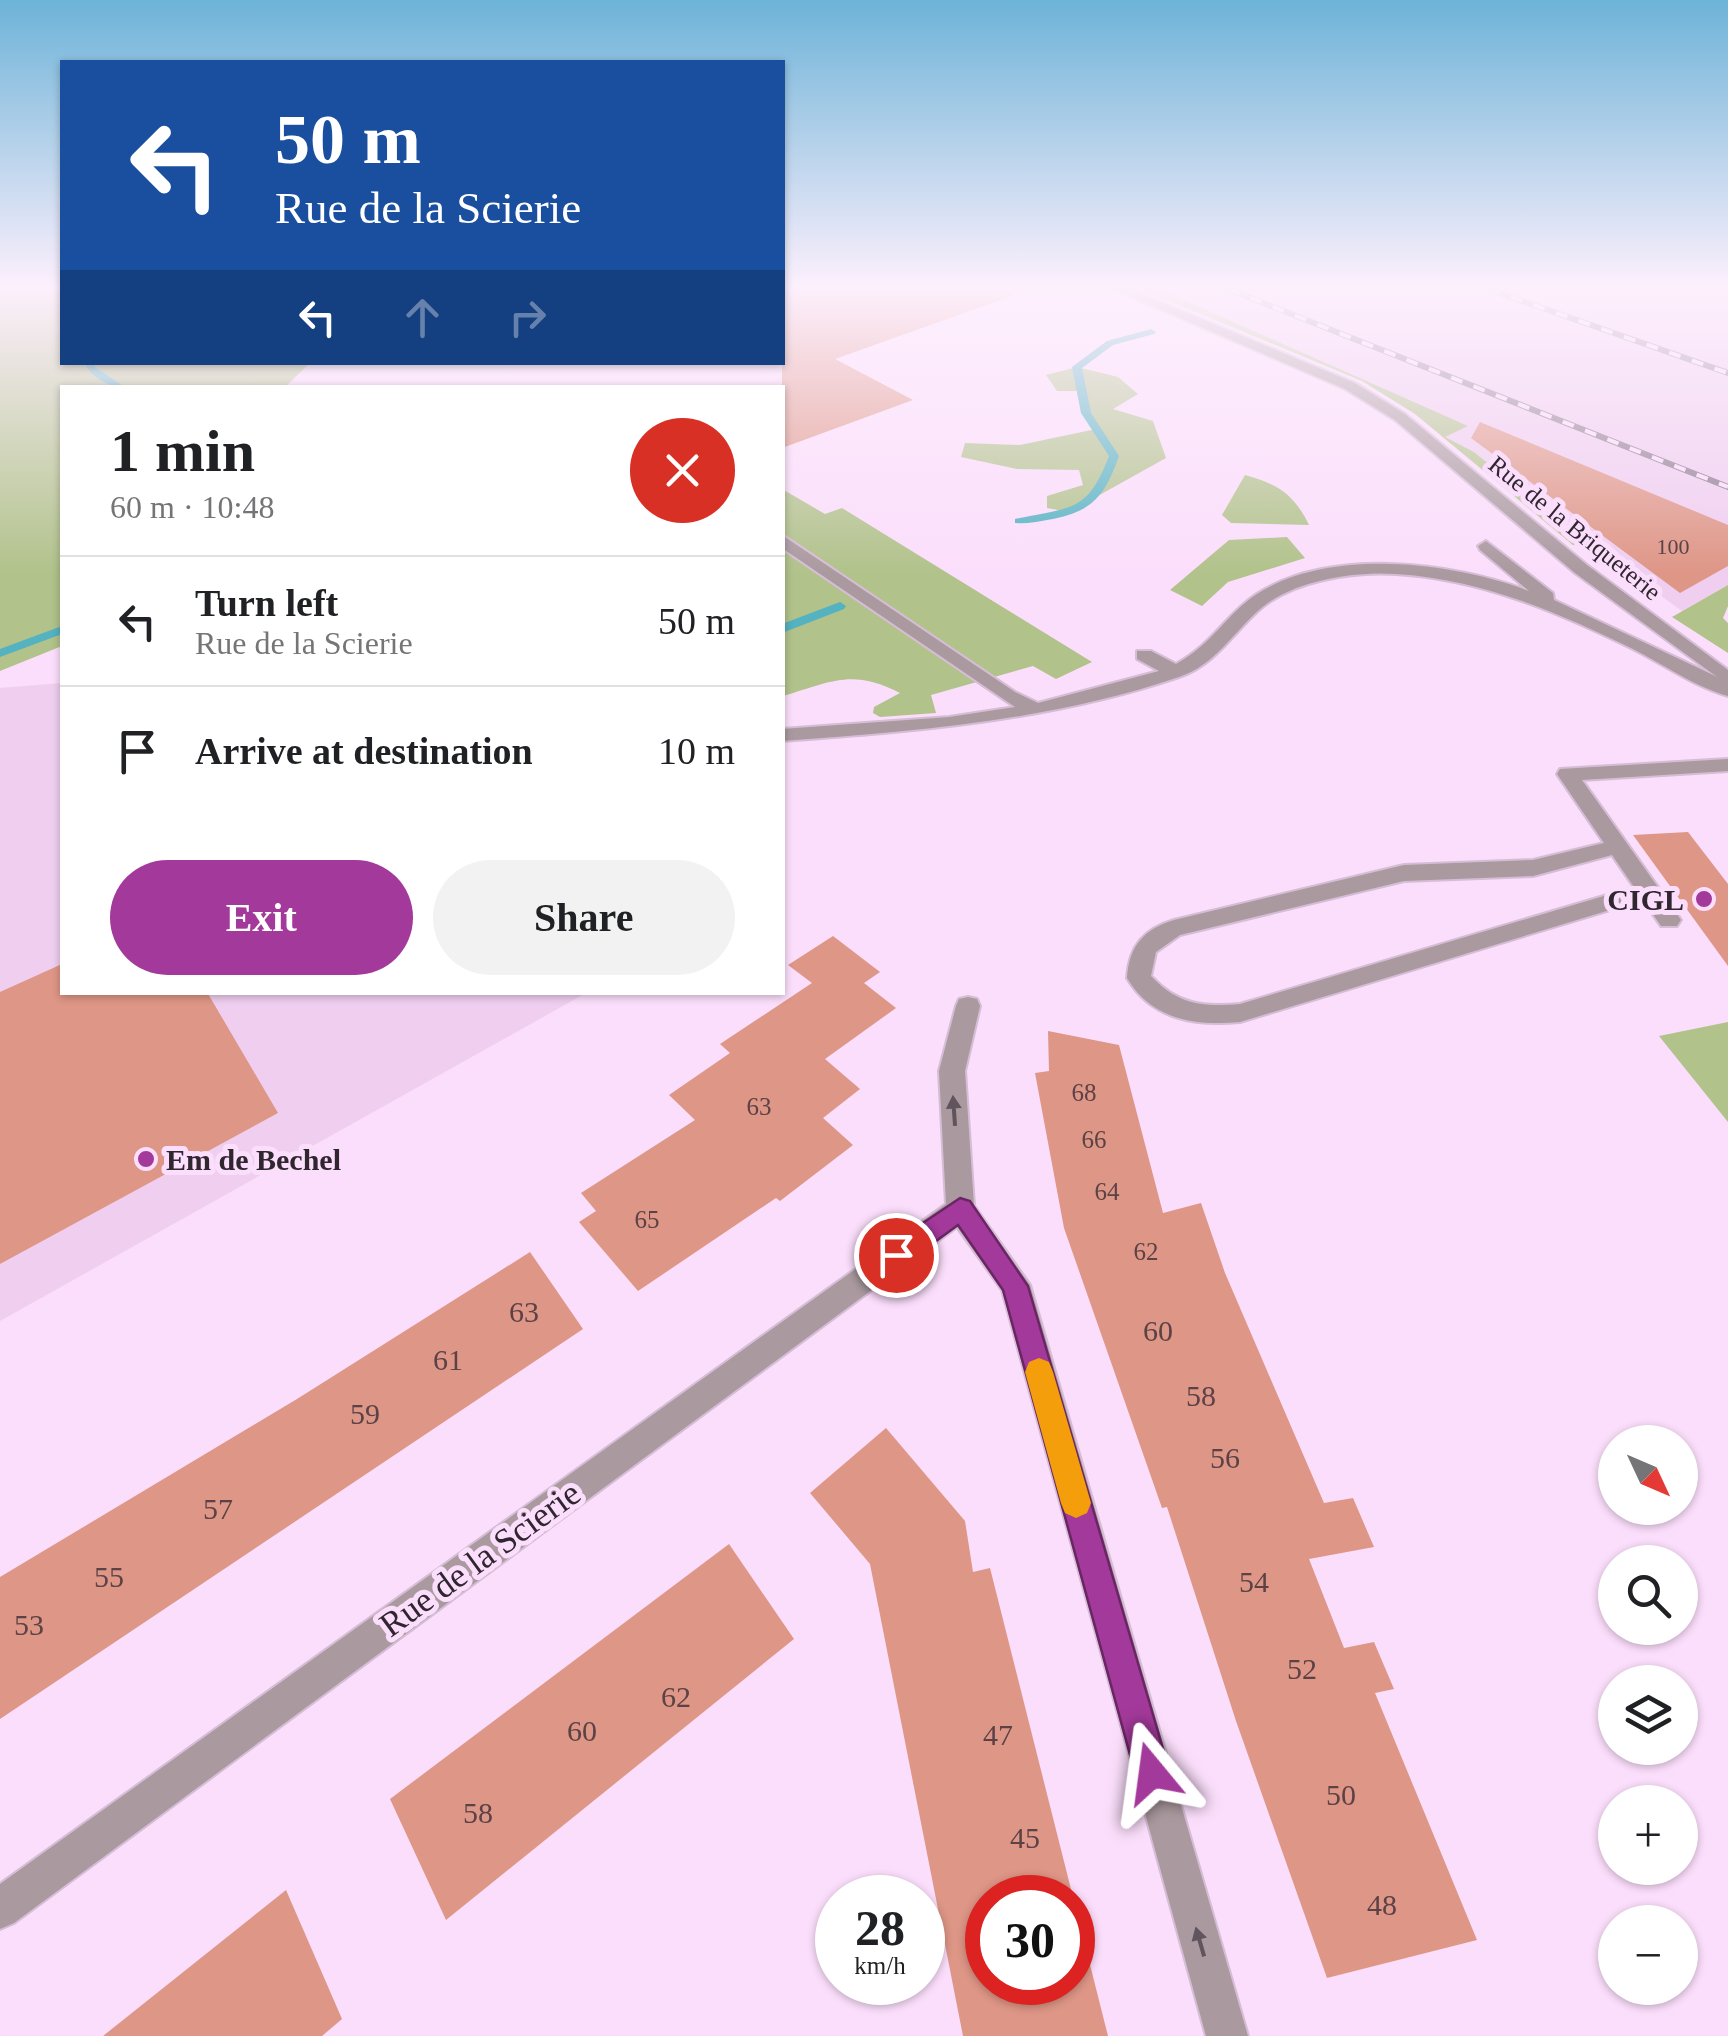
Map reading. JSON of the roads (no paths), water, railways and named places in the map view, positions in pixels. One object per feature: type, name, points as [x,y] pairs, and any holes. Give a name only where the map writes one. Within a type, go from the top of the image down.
[{"type":"street","name":"Rue de la Briqueterie","points":[[1345,384],[1400,416],[1581,569],[1728,680]]},
{"type":"street","points":[[785,542],[1008,696],[1036,710]]},
{"type":"street","points":[[1486,546],[1558,606]]},
{"type":"street","points":[[785,742],[805,736],[949,723],[1036,710],[1176,672],[1216,646],[1235,622],[1271,593],[1340,571],[1438,572],[1476,578],[1558,606],[1728,690]]},
{"type":"street","points":[[1144,655],[1176,672]]},
{"type":"street","points":[[785,733],[805,736]]},
{"type":"street","points":[[1670,920],[1566,774],[1728,765]]},
{"type":"street","points":[[1619,846],[1533,868],[1404,873],[1174,928],[1154,936],[1139,957],[1139,978],[1158,1002],[1198,1017],[1240,1013],[1648,890]]},
{"type":"street","points":[[968,1006],[952,1070],[960,1208],[1015,1286],[1227,2036]]},
{"type":"street","name":"Rue de la Scierie","points":[[0,1910],[960,1208]]},
{"type":"waterway","points":[[1019,521],[1081,507],[1091,500],[1107,476],[1114,456],[1086,413],[1080,384]]},
{"type":"waterway","points":[[785,628],[840,606]]},
{"type":"waterway","points":[[0,653],[60,631]]},
{"type":"railway","points":[[1468,384],[1728,487]]},
{"type":"place","name":"CIGL","points":[[1704,899]]},
{"type":"place","name":"Em de Bechel","points":[[146,1159]]}]
